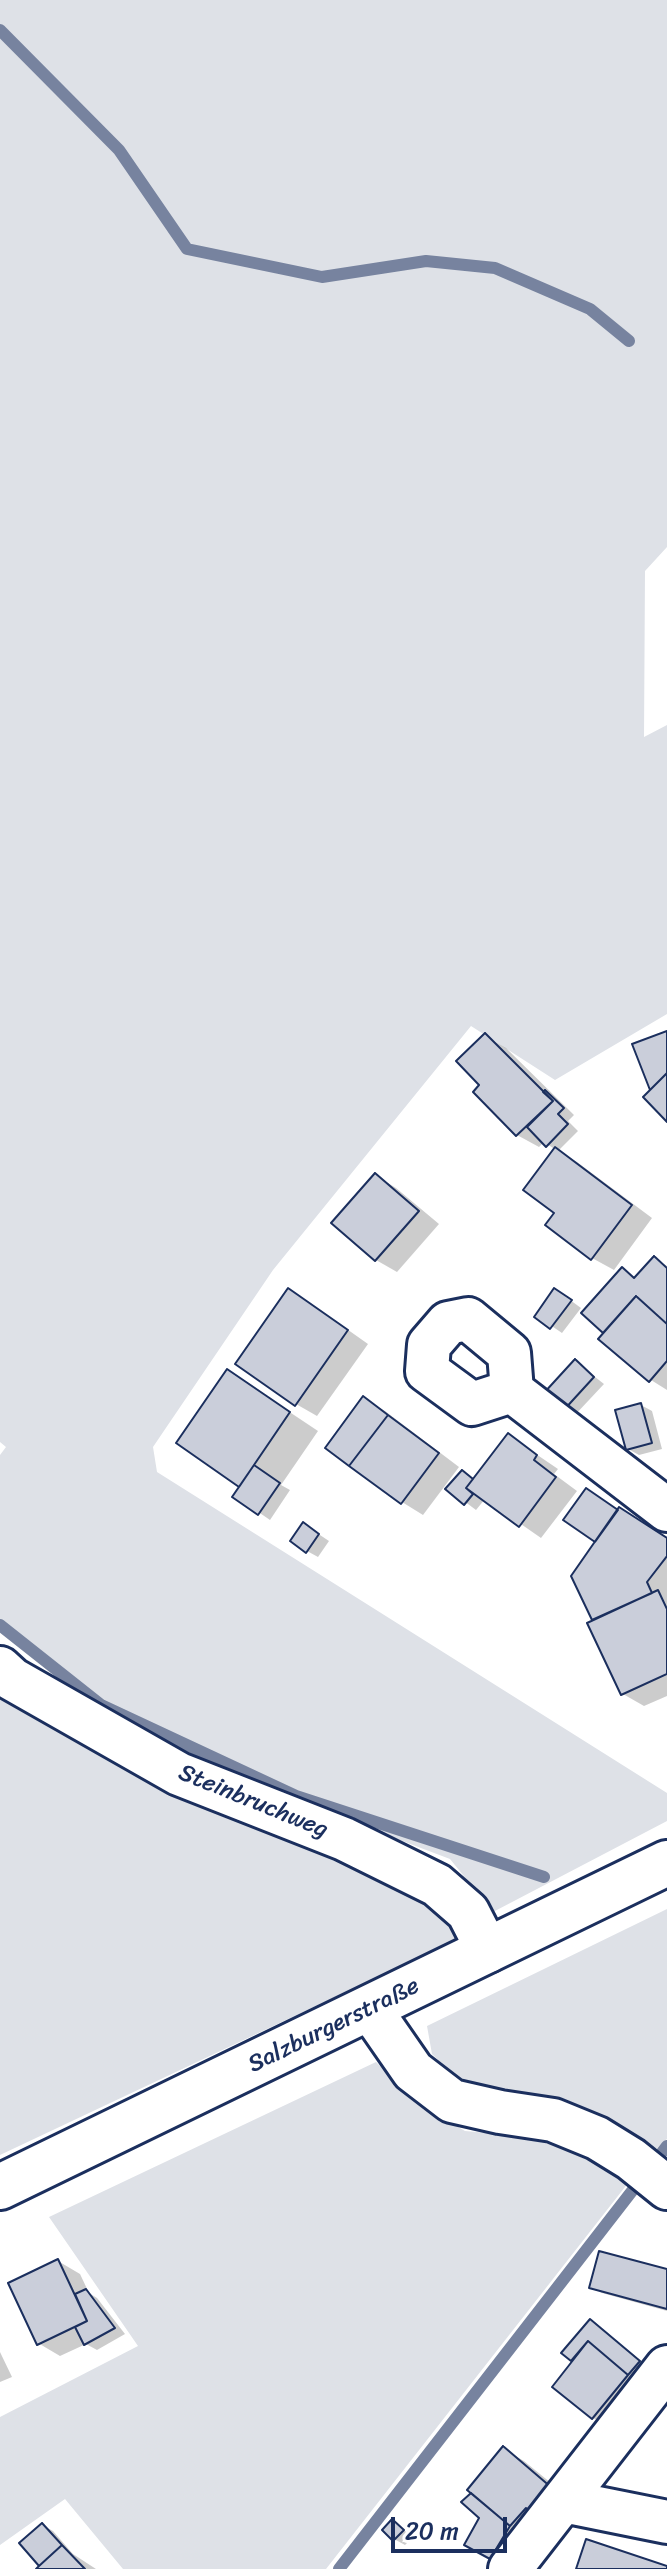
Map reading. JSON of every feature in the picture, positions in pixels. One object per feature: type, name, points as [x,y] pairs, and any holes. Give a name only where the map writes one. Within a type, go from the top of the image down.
[{"type":"main road","name":"Salzburgerstraße","points":[[0,2187],[370,2009],[480,1934],[667,1863]]},
{"type":"street","points":[[512,1391],[667,1510]]},
{"type":"street","name":"Steinbruchweg","points":[[0,1668],[12,1679],[179,1774],[344,1839],[437,1885],[480,1934]]},
{"type":"street","points":[[370,2009],[413,2071],[452,2101],[553,2120],[597,2138],[654,2176]]},
{"type":"street","points":[[510,2569],[667,2367]]},
{"type":"street","points":[[563,2501],[667,2522]]},
{"type":"shaded area","points":[[0,0],[667,0],[667,547],[645,571],[644,737],[667,725],[667,1014],[555,1080],[471,1026],[273,1270],[153,1447],[157,1472],[667,1793],[667,1821],[493,1912],[450,1859],[257,1786],[98,1704],[0,1630],[0,1455],[6,1447],[0,1442]]},
{"type":"shaded area","points":[[0,1690],[423,1886],[464,1936],[0,2155]]},
{"type":"shaded area","points":[[667,1909],[667,2139],[654,2151],[462,2083],[432,2054],[427,2026]]},
{"type":"shaded area","points":[[376,2062],[420,2105],[465,2131],[558,2139],[632,2178],[326,2569],[123,2569],[65,2499],[0,2545],[0,2417],[138,2346],[49,2217]]},
{"type":"building","points":[[667,1031],[667,1073],[650,1090],[632,1044]]},
{"type":"building","points":[[485,1033],[553,1101],[516,1136],[473,1092],[479,1085],[456,1061]]},
{"type":"building","points":[[667,1073],[667,1122],[643,1097]]},
{"type":"building","points":[[545,1090],[564,1108],[558,1114],[568,1124],[546,1147],[527,1127],[553,1101],[543,1092]]},
{"type":"building","points":[[555,1147],[632,1205],[591,1260],[545,1225],[554,1213],[523,1190]]},
{"type":"building","points":[[375,1173],[419,1211],[375,1261],[331,1223]]},
{"type":"building","points":[[654,1256],[667,1268],[667,1324],[636,1296],[603,1333],[581,1313],[622,1267],[634,1278]]},
{"type":"building","points":[[288,1288],[348,1330],[295,1406],[235,1364]]},
{"type":"building","points":[[554,1288],[572,1300],[550,1329],[534,1317]]},
{"type":"building","points":[[636,1296],[667,1324],[667,1361],[649,1382],[598,1339]]},
{"type":"building","points":[[575,1359],[594,1377],[562,1412],[543,1394]]},
{"type":"building","points":[[227,1369],[290,1412],[239,1487],[176,1443]]},
{"type":"building","points":[[363,1396],[388,1415],[349,1466],[325,1448]]},
{"type":"building","points":[[641,1403],[652,1443],[626,1450],[615,1410]]},
{"type":"building","points":[[388,1415],[439,1453],[401,1504],[349,1466]]},
{"type":"building","points":[[508,1433],[537,1455],[534,1460],[556,1477],[519,1527],[466,1488]]},
{"type":"building","points":[[254,1465],[280,1483],[258,1515],[232,1497]]},
{"type":"building","points":[[462,1470],[473,1479],[466,1488],[473,1494],[464,1505],[445,1489]]},
{"type":"building","points":[[586,1488],[618,1510],[595,1542],[563,1520]]},
{"type":"building","points":[[619,1507],[667,1538],[667,1556],[647,1582],[652,1593],[592,1620],[571,1576]]},
{"type":"building","points":[[303,1522],[319,1534],[306,1553],[290,1541]]},
{"type":"building","points":[[658,1590],[667,1609],[667,1674],[621,1695],[587,1623]]},
{"type":"building","points":[[599,2251],[667,2269],[667,2309],[589,2288]]},
{"type":"building","points":[[58,2259],[87,2321],[37,2345],[8,2283]]},
{"type":"building","points":[[86,2289],[115,2328],[84,2345],[75,2327],[87,2321],[75,2294]]},
{"type":"building","points":[[590,2319],[640,2361],[628,2375],[588,2341],[571,2361],[561,2353]]},
{"type":"building","points":[[588,2341],[628,2375],[592,2419],[552,2387]]},
{"type":"building","points":[[503,2446],[552,2488],[532,2513],[526,2508],[510,2526],[467,2490]]},
{"type":"building","points":[[471,2493],[510,2526],[490,2559],[464,2545],[479,2518],[461,2502]]},
{"type":"building","points":[[392,2519],[404,2530],[393,2541],[382,2530]]},
{"type":"building","points":[[42,2523],[62,2545],[39,2566],[19,2543]]},
{"type":"building","points":[[586,2539],[667,2566],[667,2569],[576,2569]]},
{"type":"building","points":[[62,2545],[85,2569],[36,2569],[39,2566]]},
{"type":"waterway","points":[[0,30],[119,150],[187,249],[322,277],[426,261],[495,268],[590,309],[629,341]]},
{"type":"waterway","points":[[0,1625],[101,1705],[296,1796],[544,1877]]},
{"type":"waterway","points":[[339,2569],[667,2146]]}]
